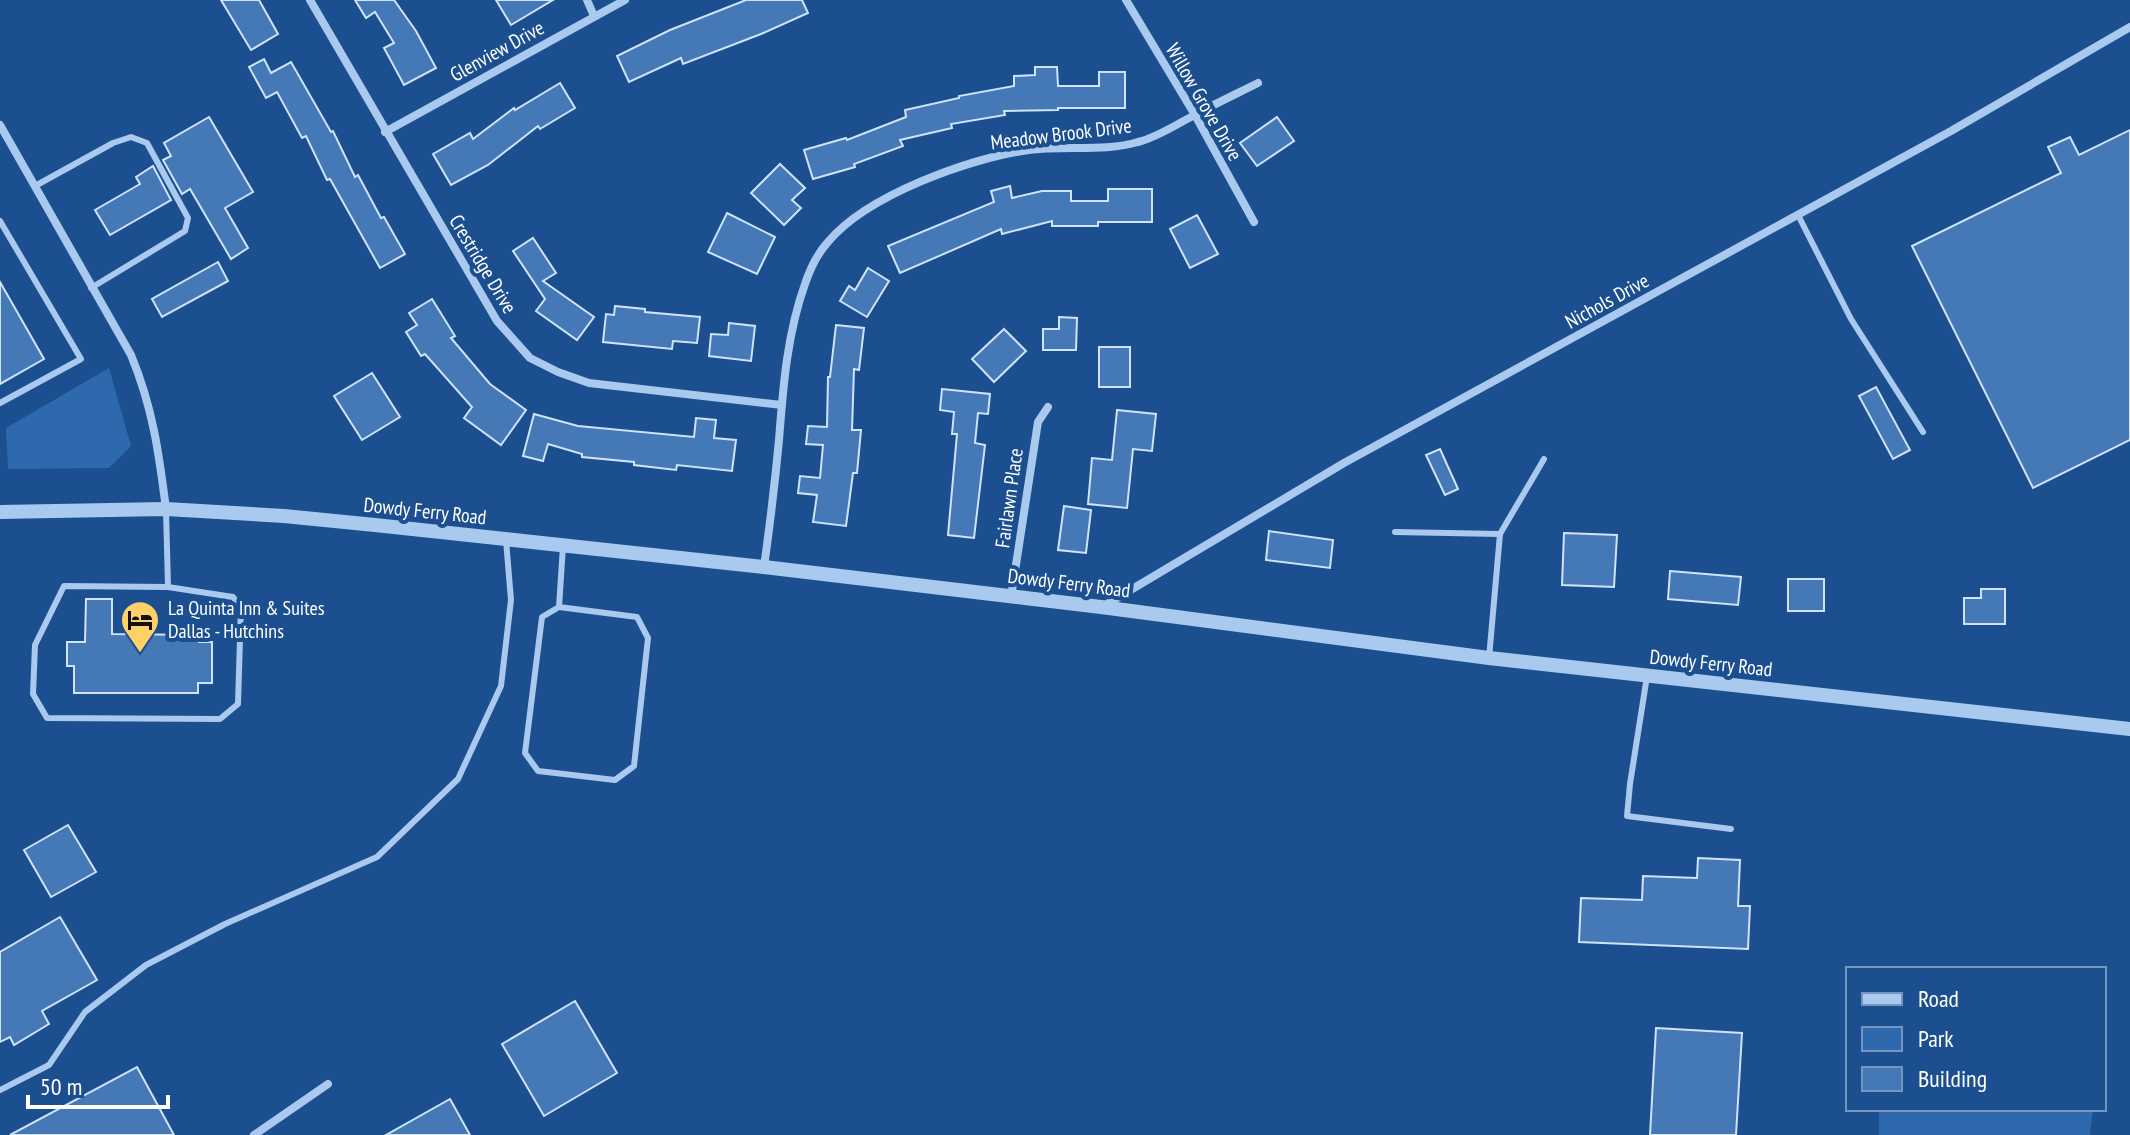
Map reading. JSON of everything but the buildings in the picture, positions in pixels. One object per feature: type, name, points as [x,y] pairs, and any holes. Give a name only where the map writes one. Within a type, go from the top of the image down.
[{"type":"street","name":"Crestridge Drive","points":[[310,0],[497,321],[530,358],[589,383],[782,405]]},
{"type":"street","points":[[587,0],[594,16]]},
{"type":"street","name":"Glenview Drive","points":[[385,132],[625,0]]},
{"type":"street","name":"Willow Grove Drive","points":[[1126,0],[1254,222]]},
{"type":"street","name":"Nichols Drive","points":[[1101,607],[1344,463],[1951,131],[2130,27]]},
{"type":"street","name":"Meadow Brook Drive","points":[[764,567],[788,350],[805,283],[828,241],[879,202],[965,165],[1033,149],[1136,143],[1258,83]]},
{"type":"street","points":[[0,125],[131,355],[145,387],[159,453],[166,509]]},
{"type":"street","name":"Fairlawn Place","points":[[1011,597],[1036,432],[1038,422],[1048,407]]},
{"type":"street","name":"Dowdy Ferry Road","points":[[0,512],[166,509],[284,516],[764,567],[1489,658],[2130,729]]},
{"type":"street","points":[[254,1135],[328,1084]]},
{"type":"lane","points":[[35,186],[113,143],[131,137],[147,143],[188,218],[185,231],[91,288]]},
{"type":"lane","points":[[1798,215],[1851,319],[1923,432]]},
{"type":"lane","points":[[0,221],[81,359],[0,403]]},
{"type":"lane","points":[[1489,658],[1500,534],[1544,459]]},
{"type":"lane","points":[[166,509],[168,587]]},
{"type":"lane","points":[[1395,532],[1500,534]]},
{"type":"lane","points":[[0,1090],[49,1065],[85,1012],[146,965],[225,924],[377,857],[458,779],[501,686],[511,600],[506,540]]},
{"type":"lane","points":[[559,607],[563,546]]},
{"type":"lane","points":[[64,586],[168,587],[233,597],[241,607],[238,704],[220,719],[47,718],[33,694],[35,645],[64,586]]},
{"type":"lane","points":[[559,607],[637,617],[648,638],[634,766],[615,780],[538,771],[525,753],[542,617],[559,607]]},
{"type":"lane","points":[[1647,676],[1627,816],[1731,829]]},
{"type":"green space","points":[[109,368],[131,446],[109,468],[8,469],[6,428]]},
{"type":"green space","points":[[1879,1111],[2093,1111],[2090,1135],[1879,1135]]},
{"type":"place","name":"La Quinta Inn & Suites Dallas - Hutchins","points":[[140,654]]}]
